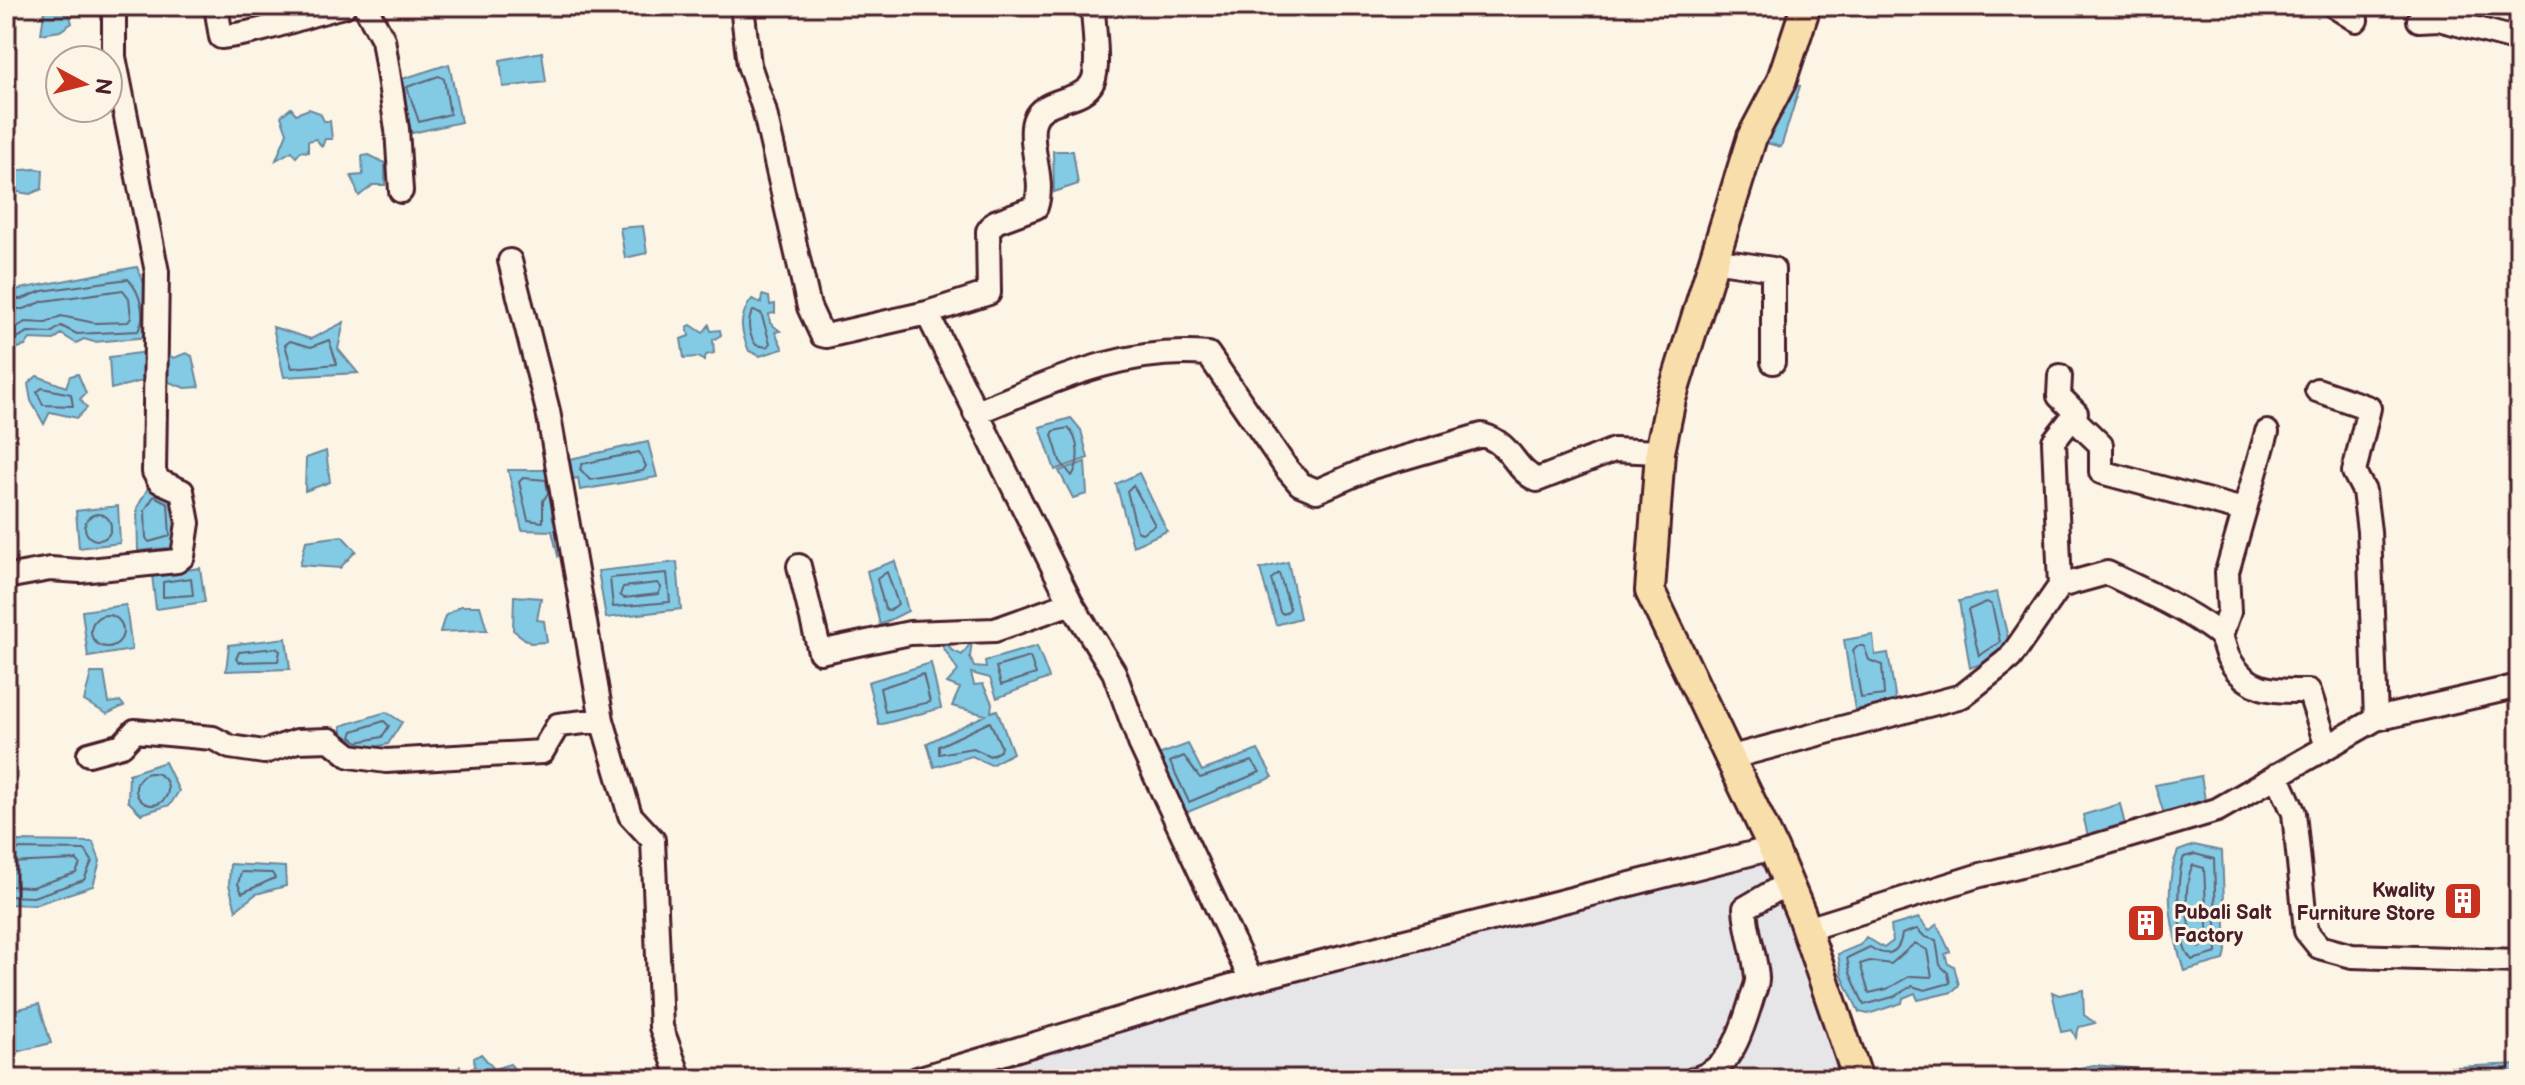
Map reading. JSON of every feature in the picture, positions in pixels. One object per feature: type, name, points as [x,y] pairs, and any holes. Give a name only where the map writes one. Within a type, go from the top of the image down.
[{"type":"main road","points":[[1806,6],[1781,82],[1752,137],[1671,399],[1660,452],[1650,591],[1788,883],[1807,929],[1858,1079]]},
{"type":"street","points":[[6,577],[50,569],[80,571],[177,561],[183,556],[188,523],[182,491],[159,481],[154,472],[157,272],[114,57],[114,6]]},
{"type":"street","points":[[216,6],[221,37],[256,34],[269,25],[344,6]]},
{"type":"street","points":[[365,6],[383,39],[397,129],[401,191]]},
{"type":"street","points":[[742,6],[749,65],[764,109],[809,307],[822,335],[856,331],[989,293],[988,231],[995,222],[1036,207],[1041,192],[1033,125],[1041,109],[1087,91],[1095,78],[1093,6]]},
{"type":"street","points":[[2334,6],[2356,20]]},
{"type":"street","points":[[2419,20],[2439,19],[2519,40]]},
{"type":"street","points":[[1713,260],[1773,269],[1773,362]]},
{"type":"street","points":[[510,261],[548,411],[602,720],[630,815],[653,840],[661,1027],[680,1079]]},
{"type":"street","points":[[927,313],[1071,603],[1114,672],[1140,743],[1251,980]]},
{"type":"street","points":[[975,413],[1094,365],[1173,351],[1208,354],[1287,469],[1300,484],[1317,491],[1372,467],[1482,435],[1497,439],[1509,449],[1525,474],[1537,480],[1614,450],[1660,452]]},
{"type":"street","points":[[1728,758],[1962,696],[2010,658],[2060,586],[2054,441],[2076,413],[2059,396],[2060,376]]},
{"type":"street","points":[[2317,390],[2369,408],[2354,472],[2364,491],[2369,531],[2376,719]]},
{"type":"street","points":[[2073,418],[2101,445],[2101,472],[2243,510]]},
{"type":"street","points":[[2267,432],[2227,572],[2229,612],[2221,635],[2229,660],[2244,679],[2262,691],[2309,691],[2327,747]]},
{"type":"street","points":[[799,566],[820,652],[910,633],[995,630],[1071,603]]},
{"type":"street","points":[[2060,586],[2107,573],[2221,635]]},
{"type":"street","points":[[1807,929],[1977,876],[2088,848],[2217,810],[2376,719],[2477,693],[2519,686]]},
{"type":"street","points":[[89,754],[122,745],[135,731],[213,738],[230,747],[264,752],[297,741],[330,740],[350,756],[386,761],[442,760],[542,752],[558,725],[602,720]]},
{"type":"street","points":[[2277,775],[2294,813],[2306,931],[2319,947],[2352,956],[2519,961]]},
{"type":"street","points":[[917,1079],[1251,980],[1773,848]]},
{"type":"street","points":[[1704,1072],[1727,1058],[1742,1031],[1758,980],[1746,935],[1745,908],[1788,883]]},
{"type":"shaded area","points":[[1771,853],[1842,1079],[896,1079],[1131,1013]]},
{"type":"water","points":[[45,6],[67,6],[72,23],[60,31],[41,34]]},
{"type":"water","points":[[542,52],[546,82],[503,87],[500,60]]},
{"type":"water","points":[[449,64],[461,122],[412,133],[396,81]]},
{"type":"water","points":[[1782,82],[1800,86],[1781,147],[1763,142]]},
{"type":"water","points":[[291,108],[296,114],[309,109],[320,113],[324,121],[330,121],[332,139],[325,139],[322,147],[316,139],[308,141],[308,152],[301,151],[296,157],[292,151],[276,160],[287,133],[281,116]]},
{"type":"water","points":[[1053,151],[1073,151],[1078,184],[1054,192]]},
{"type":"water","points":[[369,155],[385,163],[385,185],[373,185],[359,196],[351,176],[363,175],[362,156]]},
{"type":"water","points":[[43,170],[42,189],[30,194],[11,191],[7,185],[11,171]]},
{"type":"water","points":[[643,226],[647,253],[625,258],[620,228]]},
{"type":"water","points":[[137,267],[147,291],[148,337],[94,342],[84,339],[76,343],[61,334],[54,340],[30,339],[25,346],[6,351],[9,291]]},
{"type":"water","points":[[762,295],[769,297],[770,305],[775,304],[775,313],[769,314],[770,323],[780,331],[775,332],[783,349],[760,356],[749,351],[742,324],[744,312],[752,299],[761,303]]},
{"type":"water","points":[[344,322],[338,349],[358,373],[284,377],[273,327],[311,339]]},
{"type":"water","points":[[691,325],[703,333],[709,325],[711,331],[720,330],[721,335],[713,340],[714,353],[706,355],[704,361],[699,357],[684,358],[681,339],[689,336],[687,327]]},
{"type":"water","points":[[147,352],[150,379],[111,389],[109,357]]},
{"type":"water","points":[[186,353],[192,356],[199,387],[185,388],[169,382],[166,354],[174,358]]},
{"type":"water","points":[[78,374],[86,393],[80,399],[87,408],[77,418],[50,412],[44,424],[31,401],[28,384],[37,376],[66,387],[70,376]]},
{"type":"water","points":[[1071,418],[1081,430],[1088,458],[1055,470],[1040,427]]},
{"type":"water","points":[[648,442],[657,477],[580,490],[578,478],[568,480],[565,460]]},
{"type":"water","points":[[326,451],[330,482],[305,491],[306,458]]},
{"type":"water","points":[[1085,462],[1087,494],[1073,498],[1059,471]]},
{"type":"water","points":[[508,470],[552,470],[558,499],[551,502],[553,520],[564,549],[558,556],[552,531],[522,530]]},
{"type":"water","points":[[1139,473],[1167,531],[1133,546],[1116,484]]},
{"type":"water","points":[[159,487],[176,498],[178,547],[138,551],[137,508],[148,488]]},
{"type":"water","points":[[118,506],[120,543],[79,548],[76,511]]},
{"type":"water","points":[[342,536],[356,551],[340,568],[300,565],[306,541]]},
{"type":"water","points":[[895,561],[908,611],[880,625],[867,571]]},
{"type":"water","points":[[677,562],[681,609],[606,618],[598,571]]},
{"type":"water","points":[[1288,562],[1300,618],[1276,625],[1260,569]]},
{"type":"water","points":[[200,568],[205,602],[156,609],[152,575]]},
{"type":"water","points":[[1997,592],[2010,646],[1994,659],[1970,668],[1959,601]]},
{"type":"water","points":[[514,596],[541,598],[537,620],[544,621],[547,642],[530,643],[513,630]]},
{"type":"water","points":[[126,605],[132,650],[88,657],[82,611]]},
{"type":"water","points":[[461,606],[480,606],[487,630],[440,632],[445,616]]},
{"type":"water","points":[[1873,635],[1875,655],[1888,653],[1896,701],[1855,710],[1844,640]]},
{"type":"water","points":[[286,638],[290,669],[226,671],[229,645]]},
{"type":"water","points":[[938,639],[946,639],[951,650],[962,655],[972,641],[970,657],[974,667],[986,668],[985,661],[1037,646],[1049,678],[997,698],[990,678],[971,673],[974,685],[983,684],[992,703],[991,712],[997,710],[1013,753],[991,765],[972,756],[934,767],[927,743],[986,715],[952,706],[960,688],[947,683],[958,671]]},
{"type":"water","points":[[931,663],[941,708],[879,725],[868,682]]},
{"type":"water","points":[[91,673],[104,673],[109,703],[120,701],[124,706],[107,714],[84,701]]},
{"type":"water","points":[[386,712],[402,722],[388,744],[355,751],[344,742],[341,726]]},
{"type":"water","points":[[1188,744],[1202,771],[1258,750],[1273,777],[1183,814],[1158,755]]},
{"type":"water","points":[[165,762],[179,791],[170,805],[141,814],[128,801],[129,774]]},
{"type":"water","points":[[2201,776],[2205,800],[2164,814],[2155,785]]},
{"type":"water","points":[[2120,804],[2125,825],[2088,836],[2083,815]]},
{"type":"water","points":[[13,841],[93,842],[100,861],[93,886],[34,905],[6,904],[6,847]]},
{"type":"water","points":[[2194,845],[2222,851],[2226,951],[2224,960],[2184,971],[2170,910],[2170,880],[2178,851]]},
{"type":"water","points":[[230,864],[285,867],[286,886],[256,894],[236,910],[229,885]]},
{"type":"water","points":[[1919,918],[1929,931],[1937,924],[1950,952],[1945,954],[1948,964],[1954,966],[1959,985],[1952,992],[1918,1000],[1915,993],[1903,998],[1902,1003],[1868,1014],[1859,1012],[1842,976],[1838,954],[1860,945],[1866,937],[1884,948],[1893,941],[1891,926]]},
{"type":"water","points":[[2083,990],[2084,1015],[2095,1023],[2079,1027],[2076,1038],[2072,1030],[2061,1032],[2052,992],[2059,995]]},
{"type":"water","points":[[39,1004],[51,1043],[16,1052],[7,1012]]},
{"type":"water","points":[[481,1054],[494,1069],[510,1064],[516,1071],[513,1079],[470,1079],[459,1066],[470,1071],[475,1067],[474,1058]]},
{"type":"water","points":[[2519,1064],[2519,1079],[2023,1079],[2094,1065],[2234,1077]]},
{"type":"place","name":"Kwality Furniture Store","points":[[2463,901]]},
{"type":"place","name":"Pubali Salt Factory","points":[[2146,923]]}]
